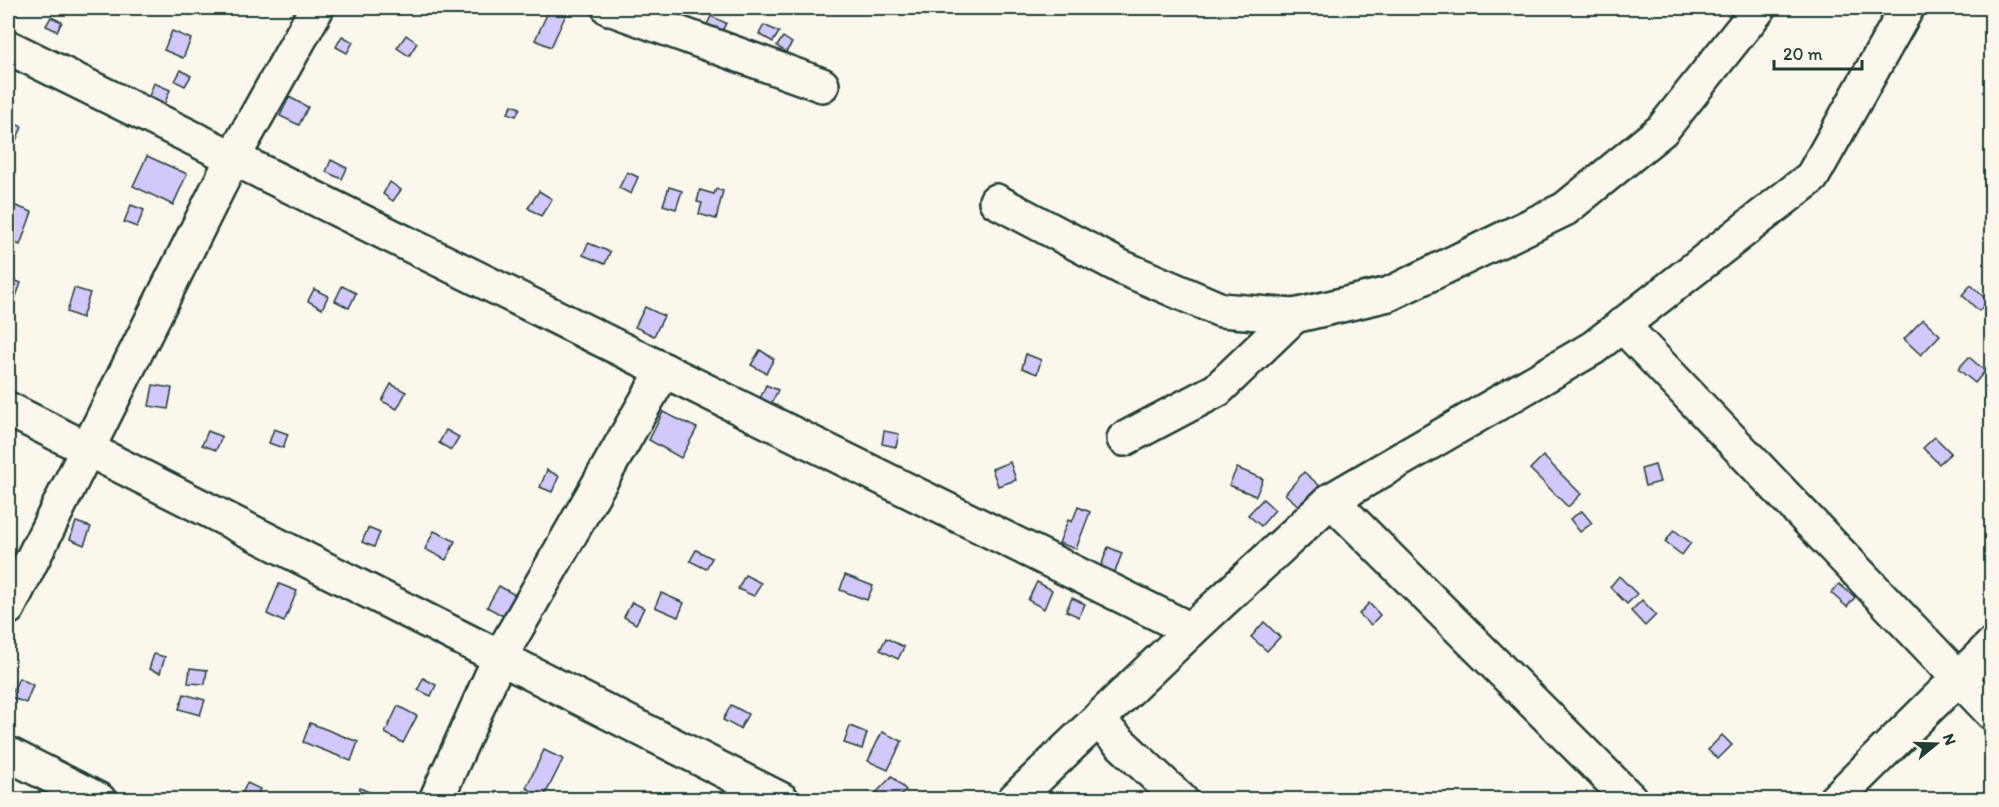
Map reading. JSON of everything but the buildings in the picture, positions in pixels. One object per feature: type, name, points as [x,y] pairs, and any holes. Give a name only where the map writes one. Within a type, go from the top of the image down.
[{"type":"street","points":[[8,608],[233,158],[316,8]]},
{"type":"street","points":[[609,8],[822,85]]},
{"type":"street","points":[[996,201],[1120,267],[1221,310],[1294,316],[1389,294],[1565,208],[1662,130],[1759,8]]},
{"type":"street","points":[[1014,800],[1191,630],[1331,500],[1593,348],[1812,177],[1907,8]]},
{"type":"street","points":[[8,47],[1191,630]]},
{"type":"street","points":[[1124,439],[1217,390],[1294,316]]},
{"type":"street","points":[[1622,325],[1957,679],[1992,713]]},
{"type":"street","points":[[436,800],[500,657],[664,370]]},
{"type":"street","points":[[8,409],[782,800]]},
{"type":"street","points":[[1331,500],[1631,800]]},
{"type":"street","points":[[1835,800],[1992,645]]},
{"type":"street","points":[[1096,721],[1181,800]]},
{"type":"street","points":[[8,754],[99,800]]}]
